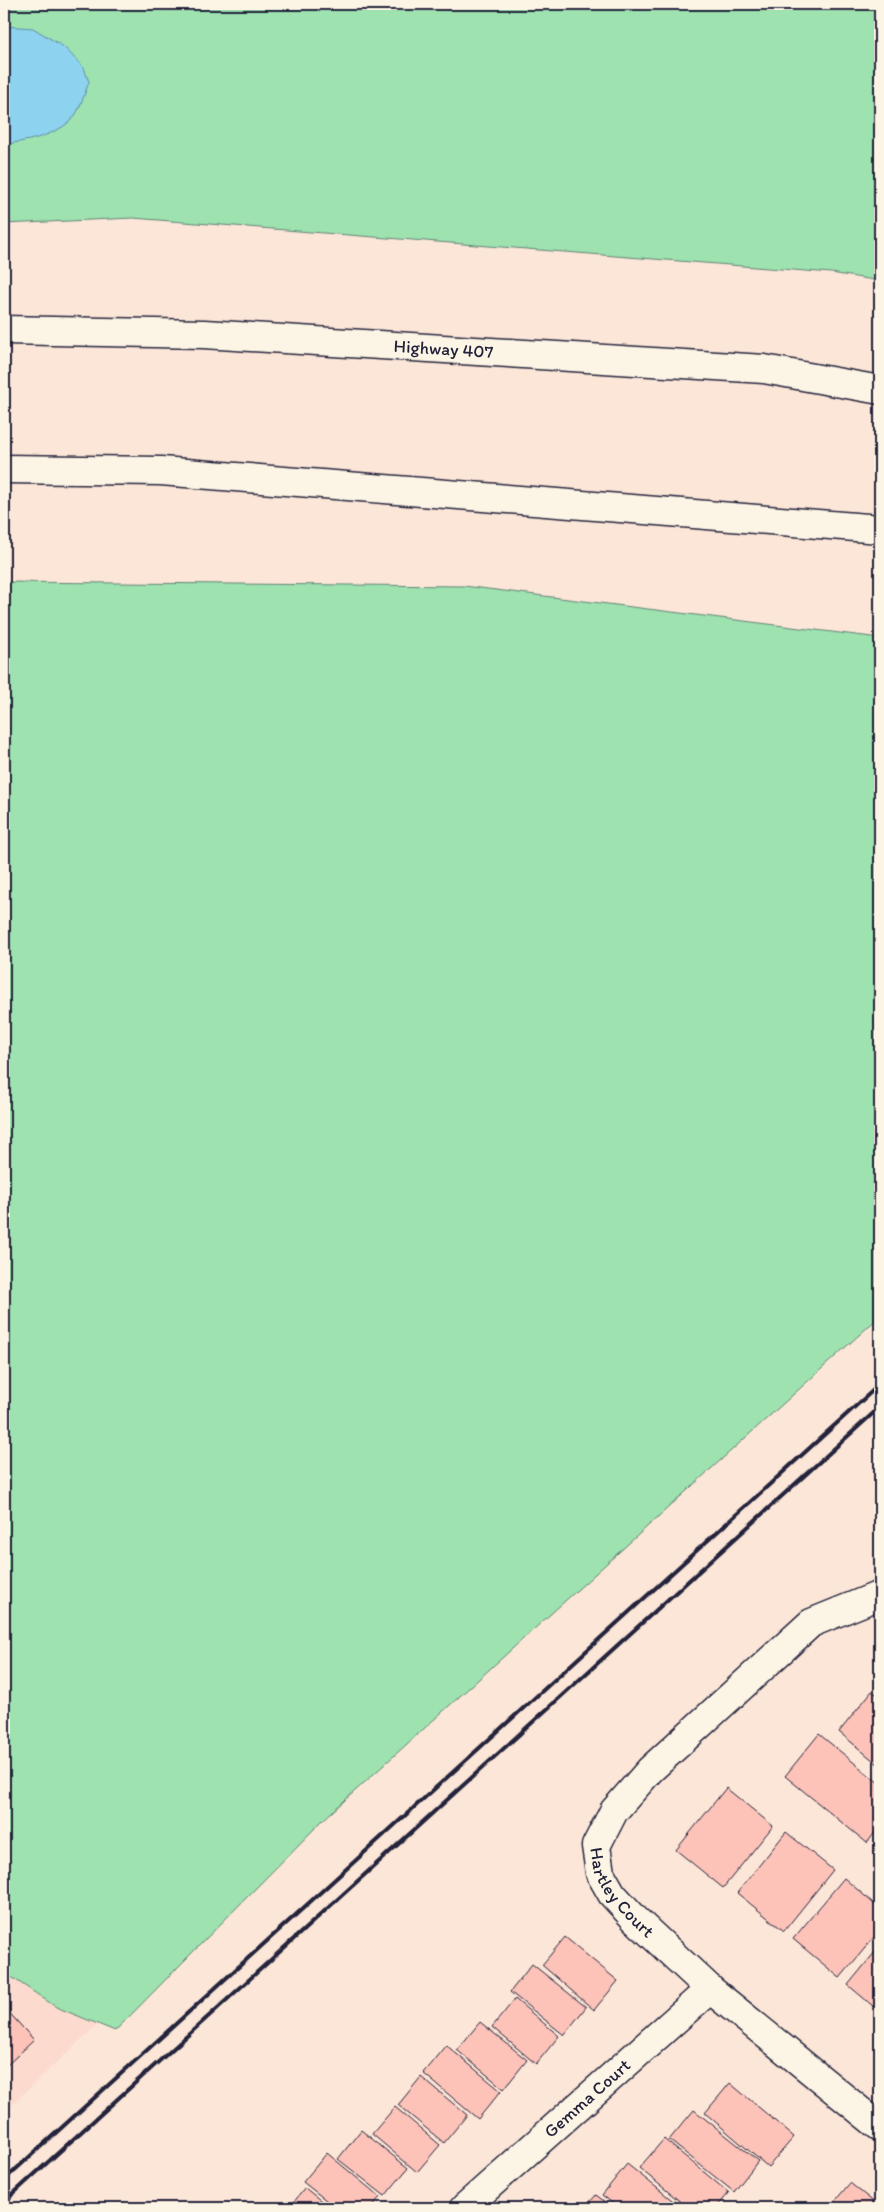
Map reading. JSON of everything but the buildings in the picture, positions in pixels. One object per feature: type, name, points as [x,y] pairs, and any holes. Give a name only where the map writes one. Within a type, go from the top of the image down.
[{"type":"main road","name":"Highway 407","points":[[4,330],[204,334],[764,369],[880,390]]},
{"type":"main road","points":[[4,469],[161,471],[880,528]]},
{"type":"main road","name":"Hartley Court","points":[[880,1595],[811,1623],[650,1770],[614,1811],[596,1846],[600,1873],[612,1894],[635,1919],[710,1989],[880,2127]]},
{"type":"main road","name":"Gemma Court","points":[[464,2208],[710,1989]]},
{"type":"shaded area","points":[[4,1885],[132,1992],[4,2112]]},
{"type":"green space","points":[[4,4],[880,4],[880,281],[831,273],[133,218],[4,224]]},
{"type":"green space","points":[[4,582],[464,586],[880,638],[880,1316],[323,1820],[115,2031],[56,2007],[4,1972]]},
{"type":"water","points":[[4,26],[33,28],[64,47],[84,68],[89,82],[77,112],[64,126],[45,136],[4,144]]},
{"type":"railway","points":[[4,2180],[880,1384]]},
{"type":"railway","points":[[4,2202],[880,1407]]}]
